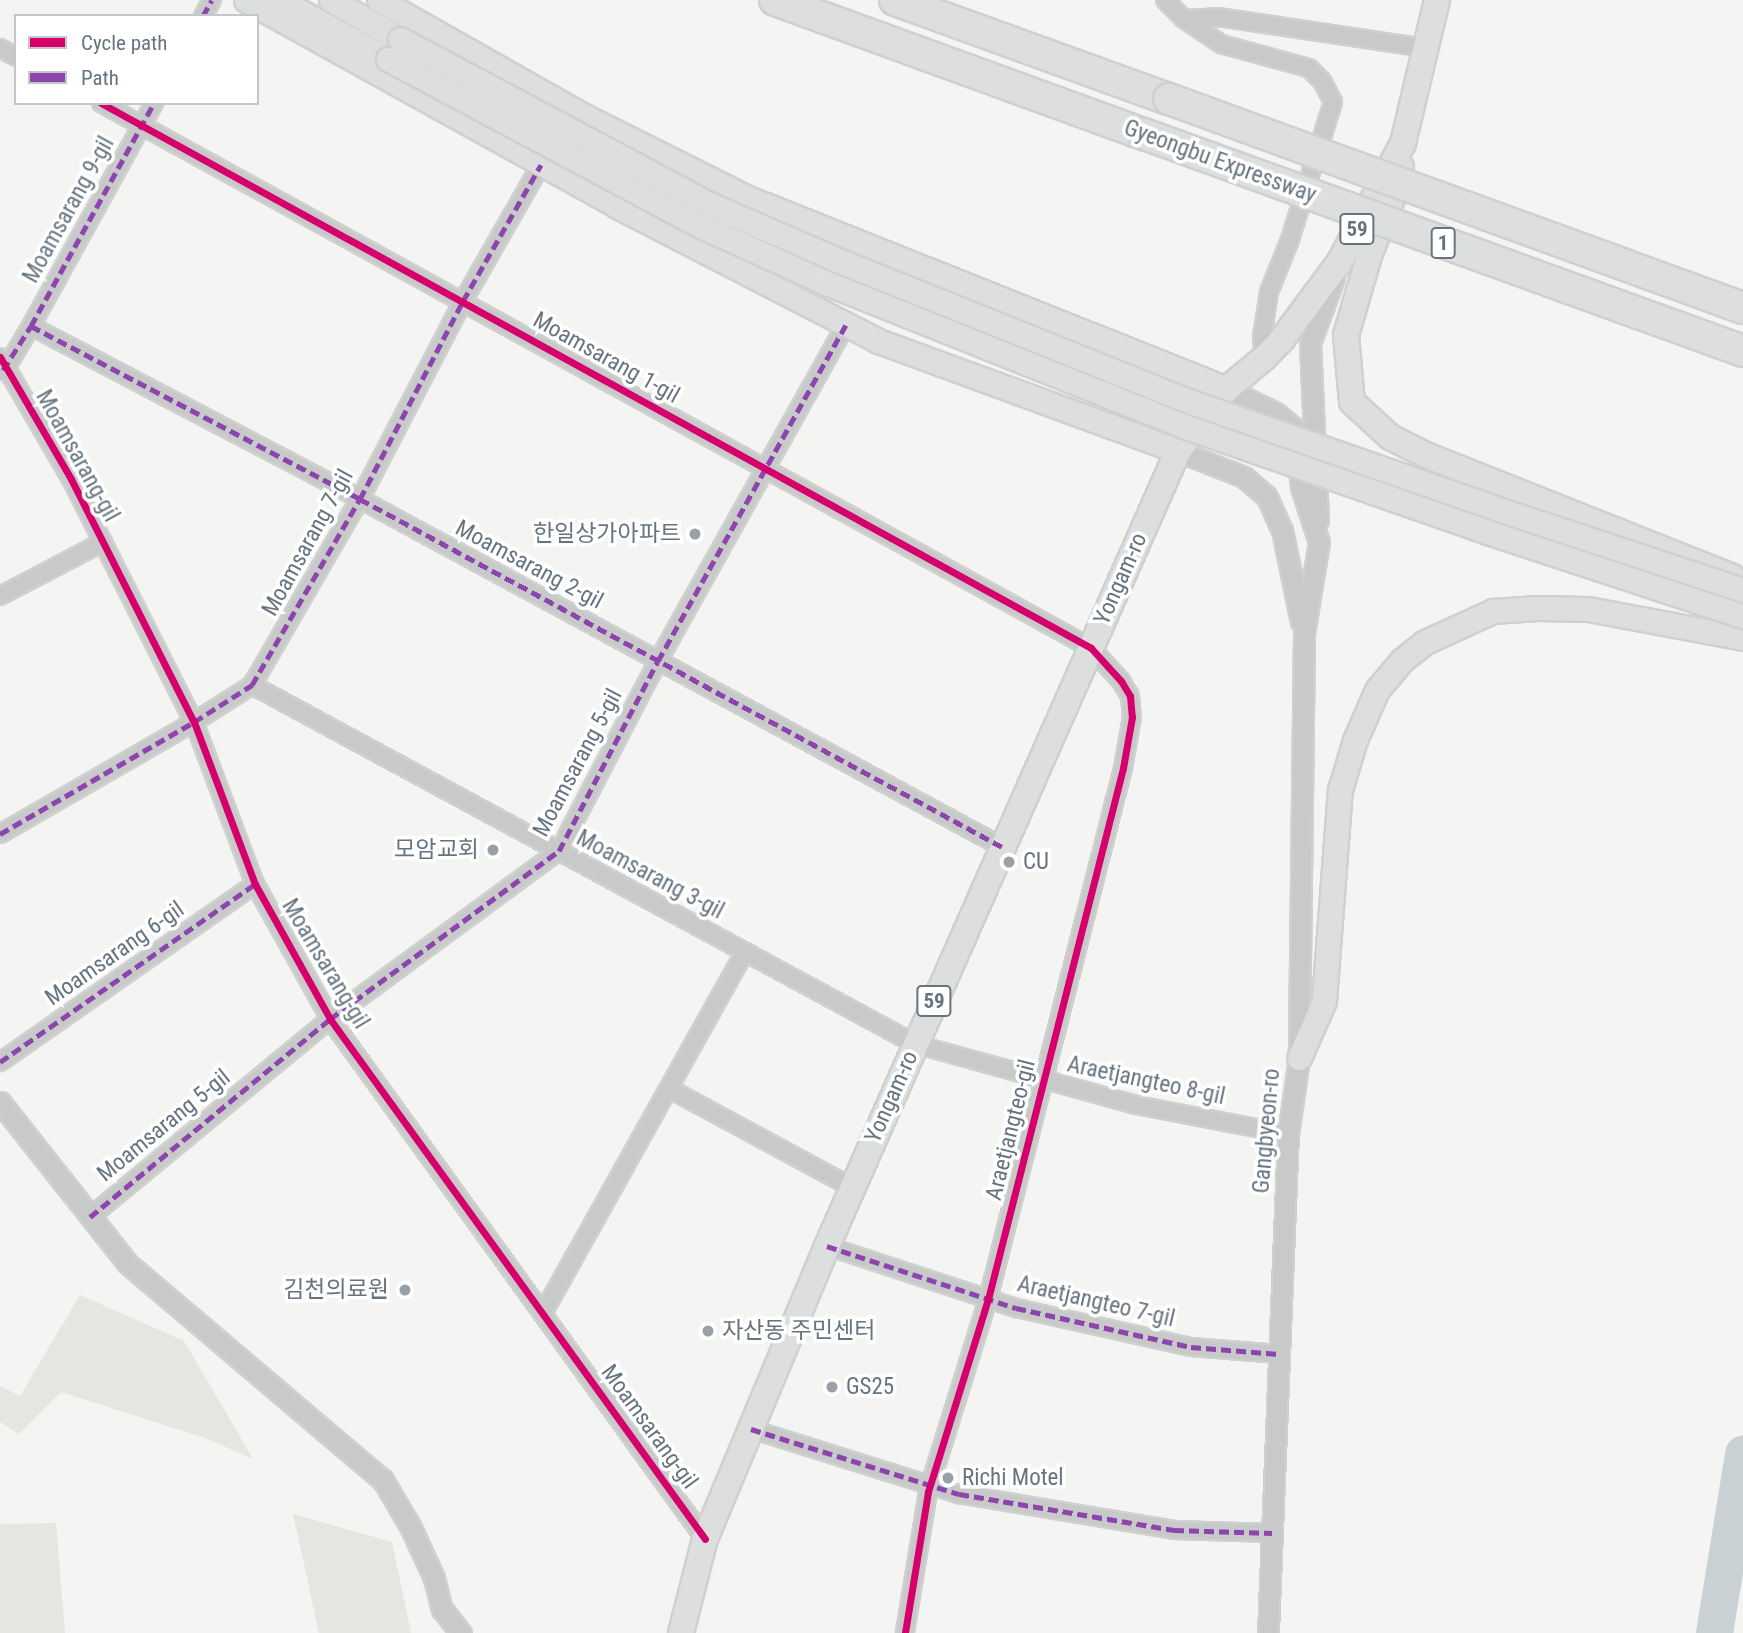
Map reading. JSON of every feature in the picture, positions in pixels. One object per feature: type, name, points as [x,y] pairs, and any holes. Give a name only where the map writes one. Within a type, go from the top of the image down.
[{"type":"highway","name":"Gyeongbu Expressway","points":[[775,0],[1743,351]]},
{"type":"highway","name":"Gyeongbu Expressway","points":[[895,0],[1743,308]]},
{"type":"main road","points":[[246,0],[541,165],[878,341],[1178,451]]},
{"type":"main road","points":[[279,0],[394,49],[710,205],[848,264],[1194,403],[1495,508],[1743,590]]},
{"type":"main road","points":[[331,0],[394,49],[703,228],[824,282],[1185,427],[1487,532],[1743,616]]},
{"type":"main road","points":[[379,0],[584,116],[748,198],[1227,388]]},
{"type":"main road","name":"59","points":[[1227,388],[1264,358],[1339,263],[1403,143],[1437,0]]},
{"type":"main road","points":[[1403,143],[1399,182],[1370,253],[1346,335],[1352,402],[1390,437],[1438,460],[1743,581]]},
{"type":"main road","name":"Yongam-ro","points":[[681,1633],[705,1539],[827,1246],[915,1044],[1178,451],[1227,388]]},
{"type":"main road","points":[[1299,1058],[1324,1000],[1340,790],[1355,740],[1377,690],[1402,660],[1425,642],[1493,611],[1536,607],[1588,608],[1743,638]]},
{"type":"street","points":[[1165,0],[1184,19],[1221,44],[1309,68],[1322,81],[1334,102],[1289,242],[1269,292],[1262,337],[1264,358]]},
{"type":"street","points":[[1184,19],[1219,18],[1427,42]]},
{"type":"street","name":"Moamsarang 1-gil","points":[[104,105],[1091,648]]},
{"type":"street","name":"Moamsarang 9-gil","points":[[2,366],[31,326],[153,105]]},
{"type":"street","name":"Moamsarang 7-gil","points":[[0,834],[194,722],[252,685],[360,499],[463,301],[541,165]]},
{"type":"street","points":[[1319,542],[1310,343],[1339,263]]},
{"type":"street","name":"Moamsarang 5-gil","points":[[90,1217],[330,1018],[559,851],[659,661],[846,325]]},
{"type":"street","name":"Moamsarang 2-gil","points":[[31,326],[360,499],[1003,848]]},
{"type":"street","name":"Moamsarang-gil","points":[[2,366],[71,479],[194,722],[255,884],[330,1018],[705,1539]]},
{"type":"street","name":"Gangbyeon-ro","points":[[1227,388],[1276,413],[1295,429],[1301,487],[1319,542],[1304,634],[1299,1058],[1288,1134],[1268,1633]]},
{"type":"street","name":"Gangbyeon-ro","points":[[1178,451],[1244,477],[1266,497],[1282,530],[1304,634]]},
{"type":"street","points":[[0,596],[103,542]]},
{"type":"street","name":"Araetjangteo-gil","points":[[905,1633],[930,1485],[988,1299],[1123,768],[1132,717],[1130,696],[1121,681],[1091,648]]},
{"type":"street","name":"Moamsarang 3-gil","points":[[252,685],[915,1044]]},
{"type":"street","name":"Moamsarang 6-gil","points":[[0,1062],[255,884]]},
{"type":"street","points":[[543,1313],[745,952]]},
{"type":"street","name":"Araetjangteo 8-gil","points":[[915,1044],[1043,1082],[1136,1105],[1288,1134]]},
{"type":"street","points":[[670,1089],[853,1188]]},
{"type":"street","points":[[0,1102],[128,1265],[383,1480],[428,1566],[442,1609],[461,1633]]},
{"type":"street","name":"Araetjangteo 7-gil","points":[[827,1246],[1016,1308],[1191,1347],[1279,1354]]},
{"type":"street","points":[[751,1429],[959,1494],[1174,1530],[1272,1533]]},
{"type":"shaded area","points":[[80,1295],[184,1341],[253,1459],[205,1438],[61,1392],[19,1434],[0,1422],[0,1386],[20,1396]]},
{"type":"shaded area","points":[[293,1514],[392,1542],[411,1633],[319,1633]]},
{"type":"shaded area","points":[[56,1523],[65,1633],[0,1633],[0,1524]]},
{"type":"waterway","points":[[1714,1633],[1743,1453]]},
{"type":"marked path","points":[[204,14],[212,0]]},
{"type":"marked path","points":[[3,370],[31,326],[153,105]]},
{"type":"marked path","points":[[0,834],[194,722],[252,685],[360,499],[463,301],[541,165]]},
{"type":"marked path","points":[[90,1217],[330,1019],[559,851],[658,661],[846,325]]},
{"type":"marked path","points":[[31,326],[360,499],[1004,848]]},
{"type":"marked path","points":[[0,1062],[255,884]]},
{"type":"marked path","points":[[827,1246],[1016,1308],[1191,1347],[1279,1354]]},
{"type":"marked path","points":[[751,1429],[959,1494],[1174,1530],[1272,1533]]},
{"type":"cycle path","points":[[105,105],[1091,648],[1121,681],[1130,696],[1132,717],[1123,768],[988,1299],[928,1492],[905,1633]]},
{"type":"cycle path","points":[[0,357],[71,479],[194,722],[255,884],[330,1019],[705,1539]]},
{"type":"place","name":"한일상가아파트","points":[[695,534]]},
{"type":"place","name":"모암교회","points":[[493,850]]},
{"type":"place","name":"CU","points":[[1009,862]]},
{"type":"place","name":"김천의료원","points":[[405,1290]]},
{"type":"place","name":"자산동 주민센터","points":[[708,1331]]},
{"type":"place","name":"GS25","points":[[832,1387]]},
{"type":"place","name":"Richi Motel","points":[[948,1478]]}]
